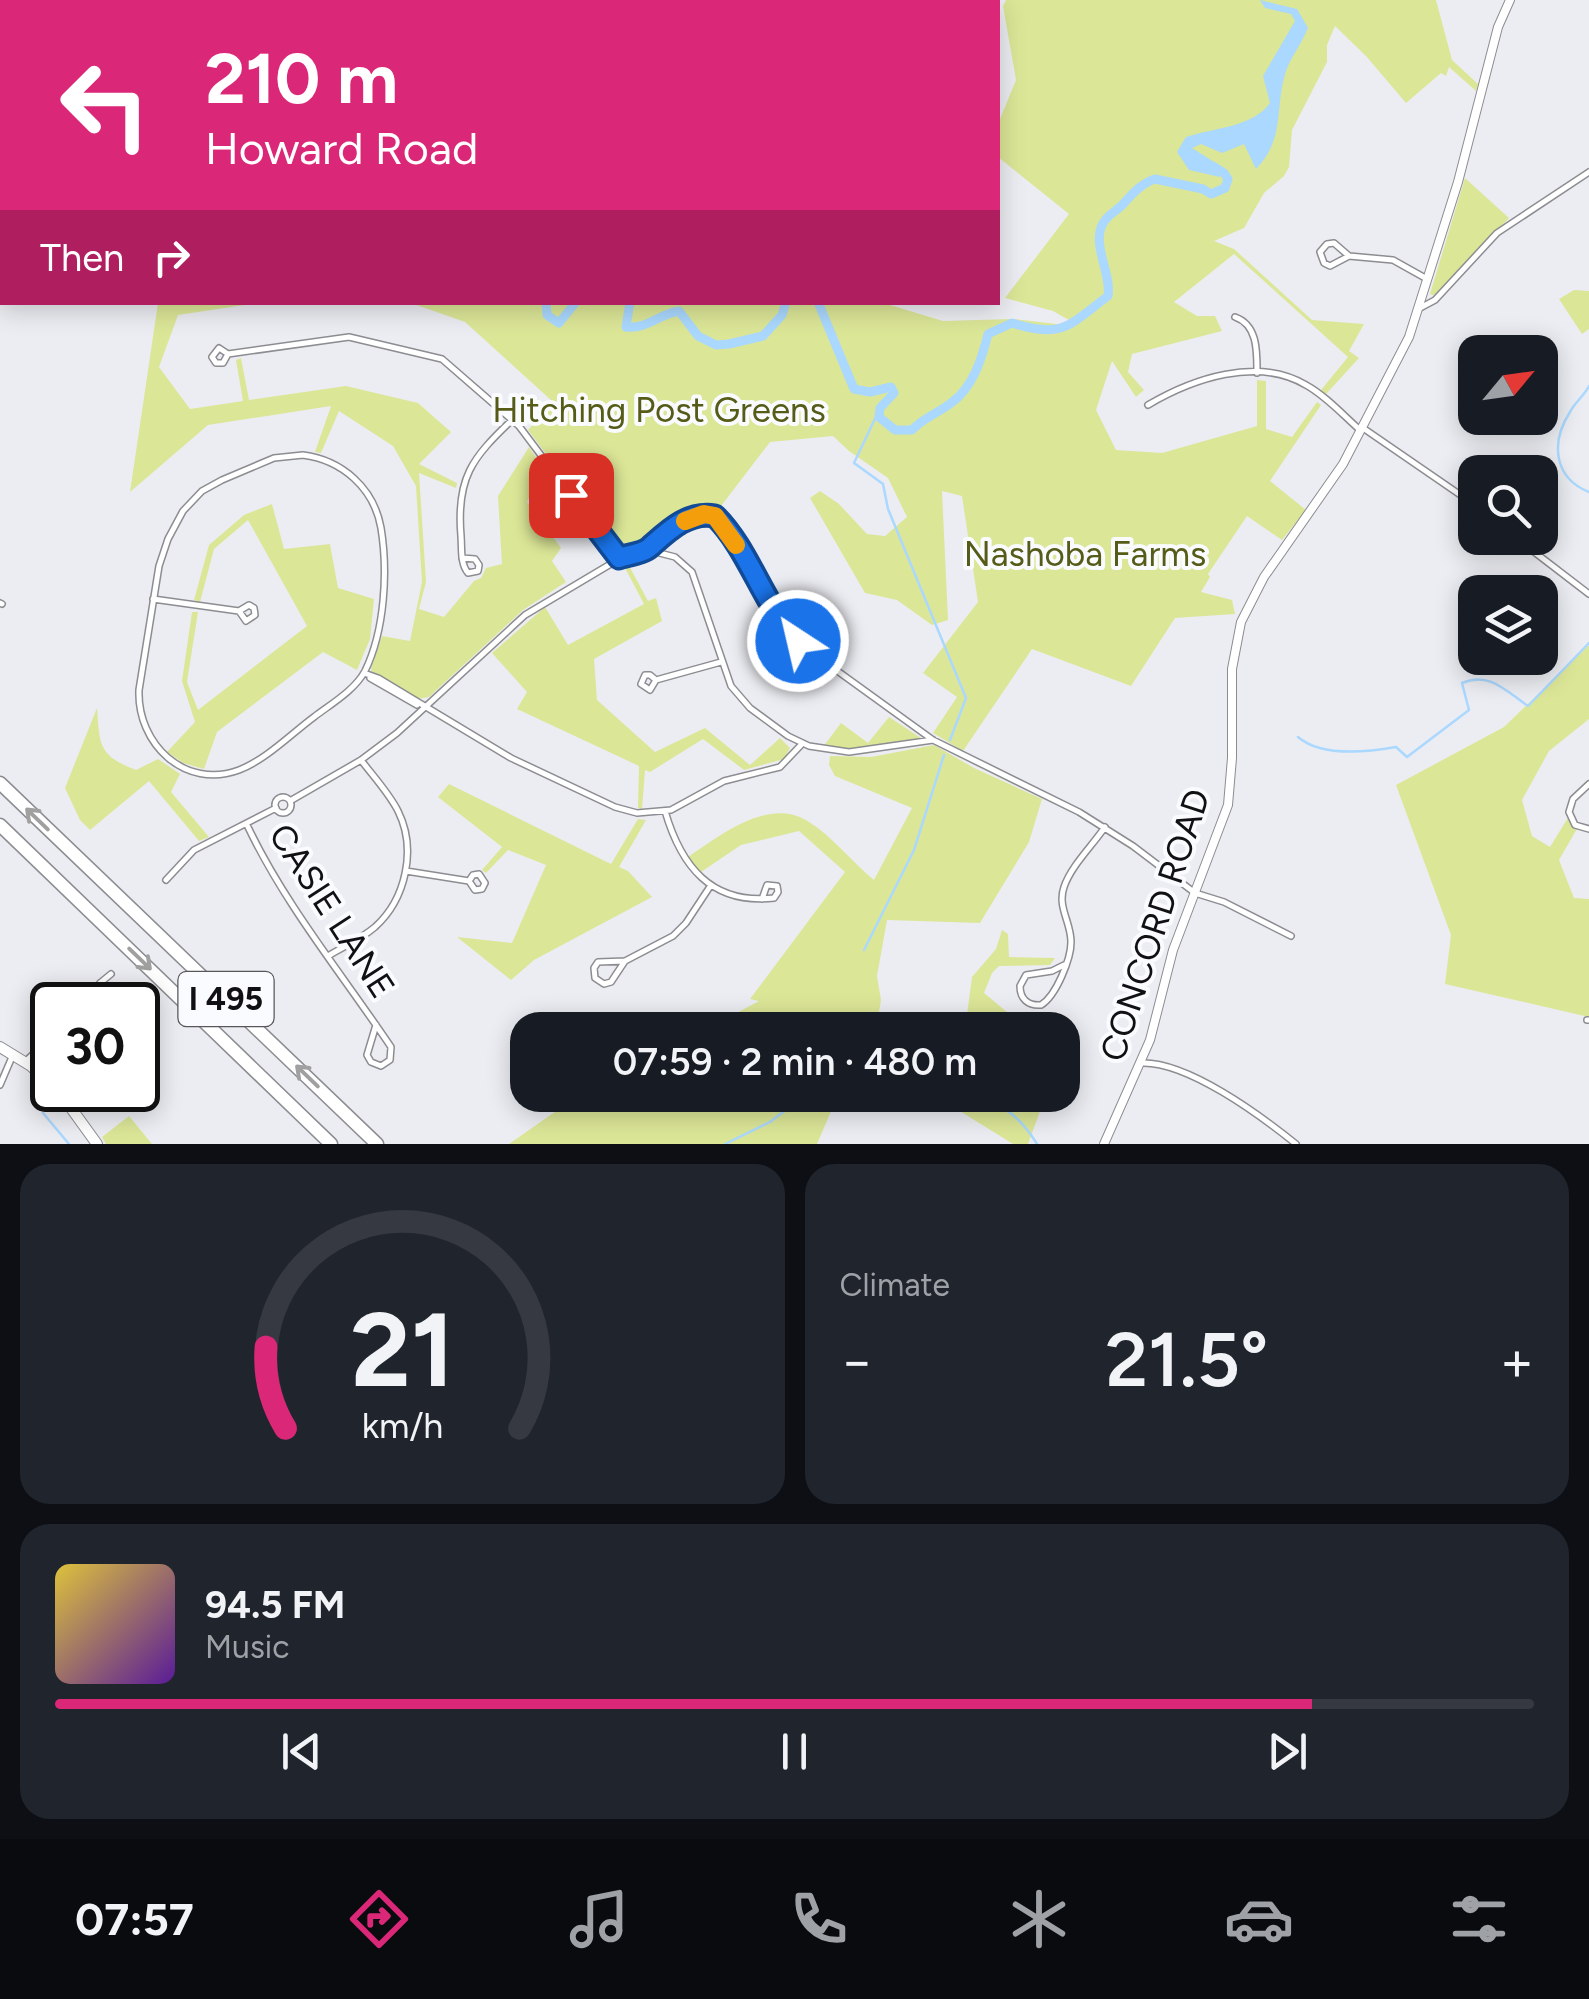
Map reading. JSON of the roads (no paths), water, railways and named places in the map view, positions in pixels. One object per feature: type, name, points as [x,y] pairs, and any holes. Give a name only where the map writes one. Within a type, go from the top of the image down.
[{"type":"highway","name":"I 495","points":[[0,783],[377,1144]]},
{"type":"highway","name":"I 495","points":[[0,825],[331,1144]]},
{"type":"main road","name":"CONCORD ROAD","points":[[1104,1144],[1150,1040],[1173,950],[1228,806],[1232,669],[1241,622],[1264,577],[1330,486],[1410,336],[1498,28],[1510,0]]},
{"type":"main road","points":[[0,1048],[30,1066]]},
{"type":"main road","points":[[74,1112],[97,1144]]},
{"type":"street","points":[[1420,308],[1436,300],[1497,233],[1589,172]]},
{"type":"street","points":[[1349,256],[1330,243],[1320,256],[1330,266],[1349,256],[1393,260],[1429,280]]},
{"type":"street","points":[[1235,317],[1244,320],[1253,334],[1257,373]]},
{"type":"street","points":[[228,354],[337,337],[360,338],[426,353],[449,363],[512,420],[619,558]]},
{"type":"street","points":[[1148,405],[1206,378],[1257,373],[1286,376],[1309,386],[1362,430],[1458,494]]},
{"type":"street","points":[[462,558],[459,506],[466,476],[482,448],[512,420]]},
{"type":"street","points":[[302,455],[322,459],[361,486],[374,506],[381,531],[384,570],[380,607],[364,673],[342,695],[249,765],[220,774],[190,770],[156,748],[140,711],[139,690],[153,599],[158,566],[184,511],[202,492],[222,480],[274,458],[302,455]]},
{"type":"street","points":[[648,550],[660,536],[683,522],[704,514],[715,516],[798,641],[933,740],[1062,802],[1195,892],[1291,936]]},
{"type":"street","points":[[276,808],[288,812],[290,801],[361,760],[426,708],[525,614],[619,558],[648,550],[675,557],[692,572],[731,686],[743,702],[802,744],[859,752],[933,740]]},
{"type":"street","points":[[1538,555],[1589,594]]},
{"type":"street","points":[[153,599],[239,612]]},
{"type":"street","points":[[656,680],[721,662]]},
{"type":"street","points":[[364,673],[512,758],[615,807],[640,814],[665,811],[724,781],[780,767],[802,744]]},
{"type":"street","points":[[328,956],[383,918],[400,892],[406,871],[402,820],[361,760]]},
{"type":"street","points":[[1589,784],[1573,799],[1569,812],[1575,825],[1589,829]]},
{"type":"street","points":[[166,880],[194,850],[276,808],[278,798],[283,796],[290,801]]},
{"type":"street","points":[[665,811],[674,842],[684,859],[711,884],[738,897],[762,899]]},
{"type":"street","name":"CASIE LANE","points":[[247,825],[272,876],[376,1025],[392,1053],[381,1066],[373,1064],[367,1055],[376,1025]]},
{"type":"street","points":[[1064,965],[1024,977],[1020,986],[1023,999],[1034,1005],[1047,1002],[1064,965],[1071,942],[1062,906],[1064,886],[1104,828]]},
{"type":"street","points":[[406,871],[469,880]]},
{"type":"street","points":[[625,961],[601,960],[594,968],[595,978],[604,984],[612,982],[625,961],[679,931],[711,884]]},
{"type":"street","points":[[101,982],[112,974]]},
{"type":"street","points":[[1150,1040],[1160,1062]]},
{"type":"street","points":[[0,1085],[13,1054]]},
{"type":"street","points":[[25,1062],[30,1057]]},
{"type":"street","points":[[1141,1062],[1160,1062],[1244,1104],[1296,1144]]},
{"type":"water","points":[[1260,0],[1297,9],[1308,28],[1286,71],[1272,146],[1256,169],[1244,144],[1222,153],[1201,144],[1192,148],[1222,167],[1220,177],[1189,170],[1177,152],[1186,137],[1243,122],[1270,103],[1263,76],[1295,21],[1291,14],[1265,8]]},
{"type":"waterway","points":[[819,305],[854,389],[870,392],[891,387],[894,393],[880,408],[879,417],[895,430],[912,430],[959,397],[971,381],[988,334],[1012,323],[1043,330],[1064,327],[1108,296],[1101,227],[1138,189],[1155,179],[1211,194],[1225,188],[1228,179],[1213,166]]},
{"type":"waterway","points":[[546,305],[547,315],[559,323],[574,305]]},
{"type":"waterway","points":[[630,305],[626,327],[641,326],[679,311],[698,336],[716,345],[763,336],[782,315],[785,305]]},
{"type":"waterway","points":[[1589,386],[1572,408],[1558,447],[1568,478],[1589,492]]},
{"type":"waterway","points":[[880,408],[854,463],[883,484],[888,509],[966,698],[950,740]]},
{"type":"waterway","points":[[1298,737],[1332,750],[1396,747],[1407,757],[1469,710],[1462,683],[1489,681],[1528,706],[1589,643]]},
{"type":"waterway","points":[[864,950],[914,850],[944,755]]},
{"type":"waterway","points":[[725,1144],[783,1112]]},
{"type":"waterway","points":[[1009,1112],[1037,1144]]},
{"type":"waterway","points":[[43,1113],[69,1144]]},
{"type":"park label","name":"Hitching Post Greens","points":[[659,410]]},
{"type":"park label","name":"Nashoba Farms","points":[[1085,554]]}]
